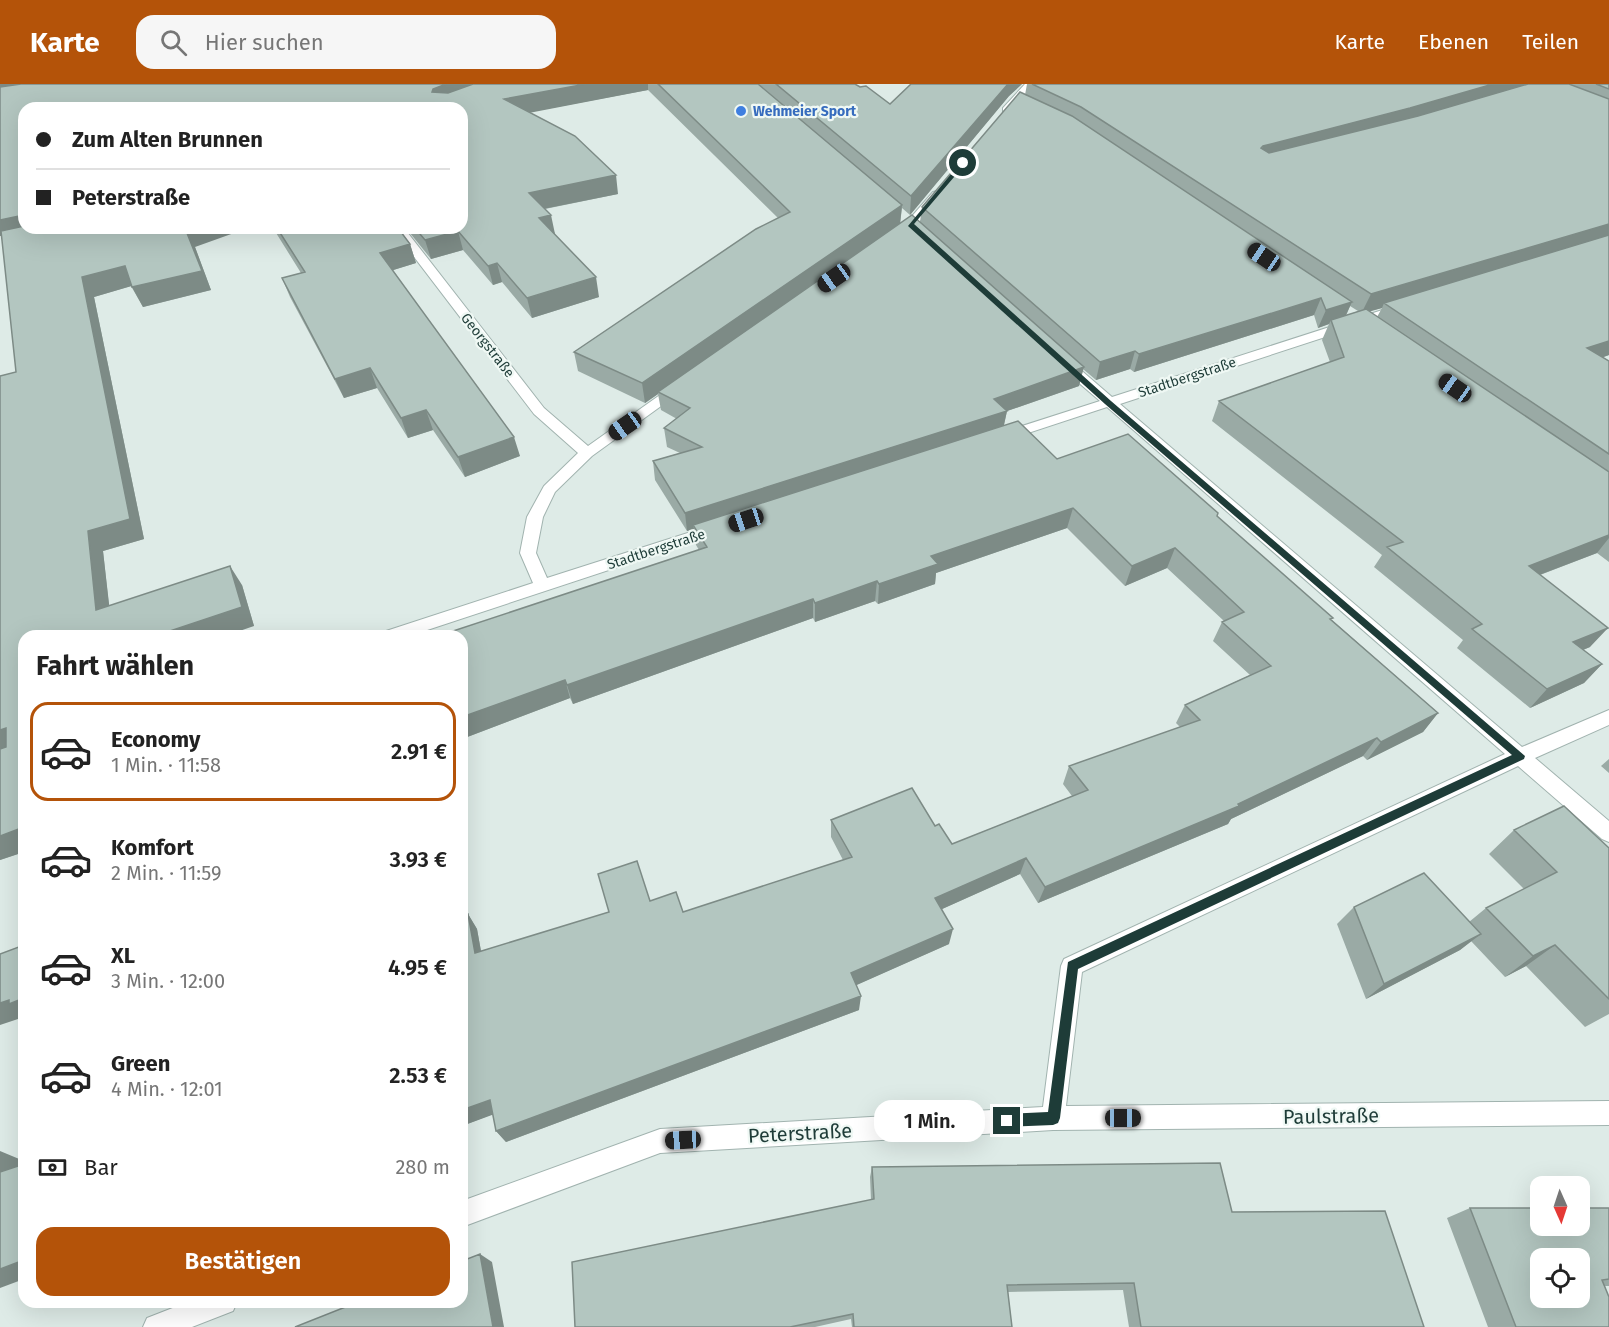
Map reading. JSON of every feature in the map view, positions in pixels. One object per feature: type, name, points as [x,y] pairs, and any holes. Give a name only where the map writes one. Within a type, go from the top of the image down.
[{"type":"street","points":[[1001,116],[1019,103],[1030,84]]},
{"type":"street","points":[[882,244],[910,224],[947,182]]},
{"type":"street","name":"Georgstraße","points":[[403,234],[539,411],[587,453]]},
{"type":"street","name":"Stadtbergstraße","points":[[995,439],[1416,304]]},
{"type":"street","points":[[1057,356],[1609,833]]},
{"type":"street","points":[[542,586],[528,553],[535,517],[549,489],[587,453],[692,379]]},
{"type":"street","name":"Stadtbergstraße","points":[[406,630],[734,523]]},
{"type":"street","points":[[1053,1118],[1072,966],[1520,756],[1609,717]]},
{"type":"street","name":"Paulstraße","points":[[1053,1118],[1609,1113]]},
{"type":"street","name":"Peterstraße","points":[[468,1212],[660,1141],[1053,1118]]},
{"type":"street","points":[[156,1327],[208,1308]]},
{"type":"building","points":[[21,84],[446,84],[433,89],[432,92],[448,93],[473,84],[586,84],[504,99],[575,136],[616,175],[529,193],[551,215],[539,218],[596,277],[527,298],[497,263],[488,266],[461,234],[468,234],[468,102],[18,102],[18,216],[0,220],[0,87]]},
{"type":"building","points":[[658,84],[758,84],[902,205],[642,383],[574,352],[756,229],[790,212]]},
{"type":"building","points":[[776,84],[855,84],[860,87],[866,86],[890,104],[911,84],[1008,84],[911,196]]},
{"type":"building","points":[[1032,84],[1493,84],[1261,148],[1269,153],[1418,116],[1528,84],[1569,84],[1609,99],[1609,224],[1371,294],[1081,107]]},
{"type":"building","points":[[1596,84],[1609,84],[1609,89]]},
{"type":"building","points":[[1020,92],[1072,116],[1352,302],[1326,310],[1321,298],[1139,354],[1135,351],[1100,362],[922,207]]},
{"type":"building","points":[[912,215],[1084,367],[994,399],[1007,411],[685,513],[653,461],[702,447],[664,428],[690,408],[658,392]]},
{"type":"building","points":[[18,227],[18,234],[187,234],[202,271],[132,287],[125,266],[82,277],[130,519],[88,531],[96,610],[230,566],[242,607],[173,630],[18,630],[18,829],[0,836],[0,749],[6,747],[6,728],[0,730],[0,376],[16,372],[1,231]]},
{"type":"building","points":[[281,234],[402,234],[410,244],[380,253],[514,437],[458,457],[426,410],[401,418],[370,368],[335,379],[282,278],[305,272]]},
{"type":"building","points":[[420,234],[447,234],[425,240]]},
{"type":"building","points":[[1609,235],[1609,341],[1587,348],[1609,361],[1609,454],[1384,303]]},
{"type":"building","points":[[1366,309],[1609,472],[1609,535],[1529,566],[1608,628],[1573,642],[1602,664],[1547,689],[1472,629],[1482,624],[1387,547],[1403,542],[1219,401],[1344,357],[1331,320]]},
{"type":"building","points":[[1018,421],[1057,459],[1128,434],[1333,618],[1330,619],[1438,713],[1381,742],[1377,738],[1238,804],[1239,806],[1045,887],[1026,858],[935,898],[953,929],[851,973],[861,996],[496,1131],[490,1100],[468,1108],[468,914],[475,953],[609,912],[598,874],[637,861],[650,901],[676,892],[683,912],[852,857],[831,820],[912,788],[935,826],[939,824],[952,844],[1088,790],[1069,766],[1200,720],[1185,705],[1271,666],[1222,622],[1244,612],[1175,548],[1132,566],[1073,508],[931,556],[938,564],[879,584],[877,581],[815,603],[813,599],[567,685],[565,680],[468,715],[468,630],[456,630],[707,547],[693,525]]},
{"type":"building","points":[[1564,806],[1609,848],[1609,999],[1555,945],[1533,956],[1486,908],[1557,872],[1514,830]]},
{"type":"building","points":[[1424,873],[1481,934],[1384,984],[1354,907]]},
{"type":"building","points":[[18,947],[18,1000],[9,1004],[9,1000],[0,1003],[0,954]]},
{"type":"building","points":[[1220,1163],[1232,1212],[1385,1211],[1424,1327],[1141,1327],[1134,1283],[1007,1285],[1012,1327],[854,1327],[853,1314],[790,1327],[575,1327],[572,1262],[874,1199],[872,1167]]},
{"type":"building","points":[[18,1166],[18,1262],[0,1269],[0,1172]]},
{"type":"building","points":[[1470,1208],[1530,1208],[1530,1236],[1590,1236],[1590,1208],[1609,1208],[1609,1279],[1602,1280],[1609,1297],[1609,1327],[1516,1327]]},
{"type":"building","points":[[480,1254],[493,1327],[295,1327],[343,1308],[468,1308],[468,1259]]},
{"type":"place","name":"Wehmeier Sport","points":[[741,111]]},
{"type":"route","points":[[963,163],[910,224],[1108,402],[1520,756],[1072,966],[1053,1118],[1007,1121]]}]
